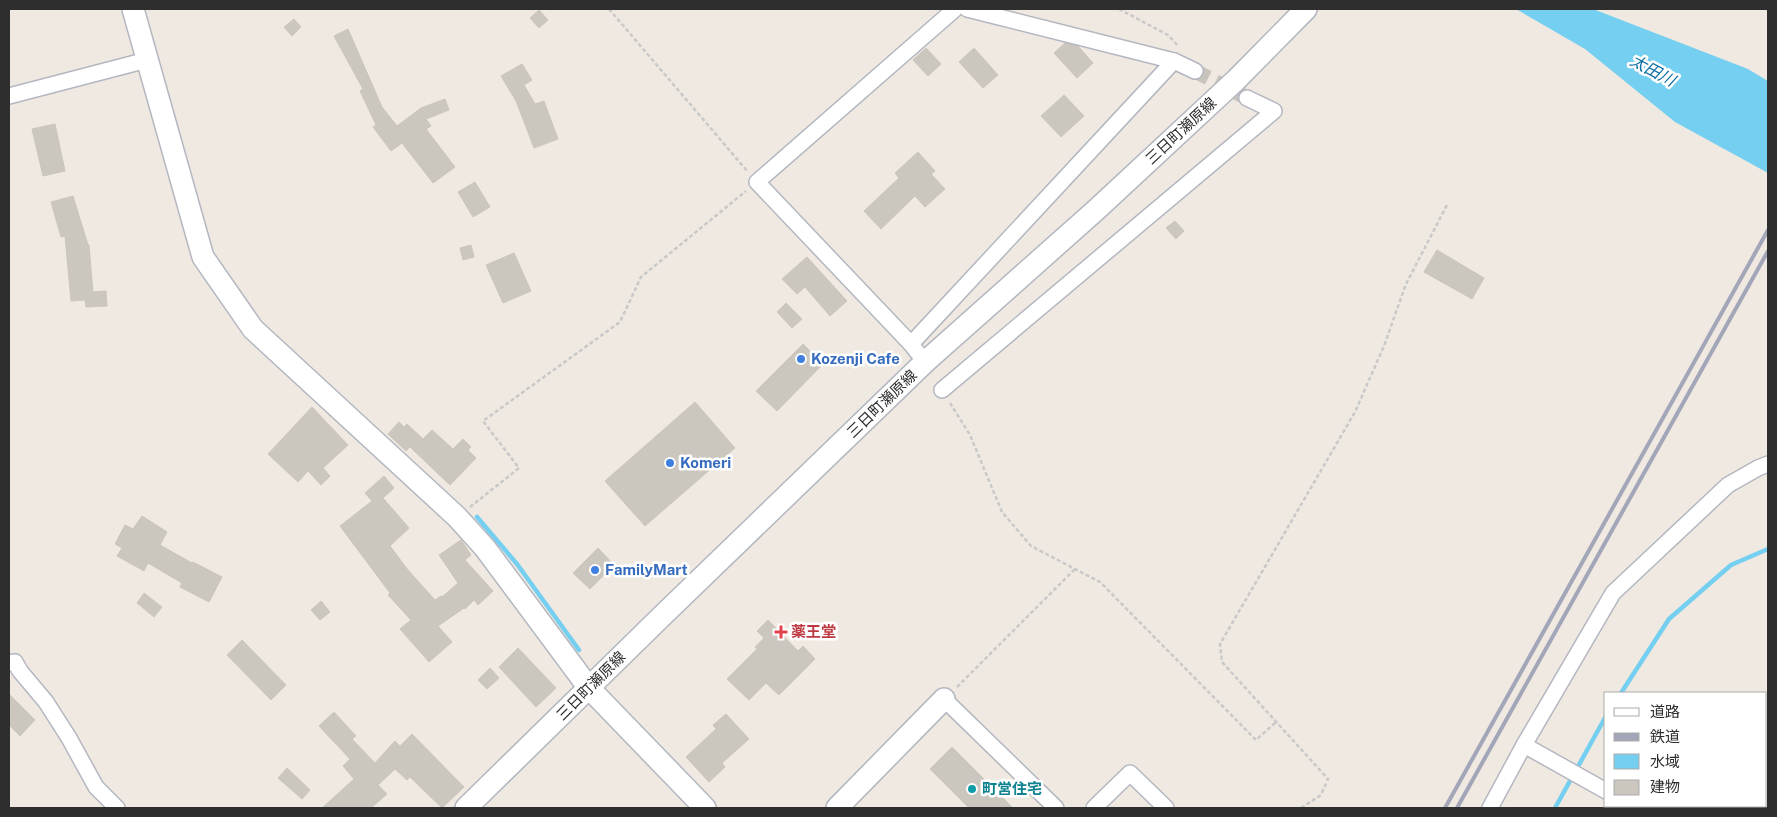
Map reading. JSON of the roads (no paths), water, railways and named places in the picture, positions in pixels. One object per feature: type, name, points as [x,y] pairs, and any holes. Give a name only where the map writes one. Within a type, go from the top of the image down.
[{"type":"street","points":[[133,9],[203,257],[253,329],[457,517],[485,548],[589,688],[705,808]]},
{"type":"street","points":[[925,362],[911,344],[757,182],[955,9]]},
{"type":"street","points":[[967,9],[1174,61],[1195,71]]},
{"type":"street","name":"三日町瀬原線","points":[[466,808],[925,362],[1096,210],[1236,80],[1306,9]]},
{"type":"street","points":[[9,96],[148,60]]},
{"type":"street","points":[[911,344],[1174,61]]},
{"type":"street","points":[[942,390],[1274,111],[1247,98]]},
{"type":"street","points":[[1490,808],[1529,747],[1612,593],[1728,485],[1768,464]]},
{"type":"street","points":[[9,664],[15,662],[20,671],[46,702],[69,738],[96,788],[117,808]]},
{"type":"street","points":[[837,808],[944,699],[1056,808]]},
{"type":"street","points":[[1529,747],[1604,790]]},
{"type":"street","points":[[1094,808],[1130,772],[1166,808]]},
{"type":"water","name":"太田川","points":[[1516,9],[1593,9],[1748,69],[1768,81],[1768,173],[1675,122],[1585,49]]},
{"type":"waterway","points":[[477,517],[517,564],[579,650]]},
{"type":"waterway","points":[[1622,692],[1669,619],[1731,565],[1768,549]]},
{"type":"waterway","points":[[1555,808],[1604,720]]},
{"type":"tunnel","points":[[1195,71],[1247,98]]},
{"type":"railway","points":[[1445,808],[1768,230]]},
{"type":"railway","points":[[1457,808],[1768,251]]},
{"type":"place","name":"Kozenji Cafe","points":[[801,359]]},
{"type":"place","name":"Komeri","points":[[670,463]]},
{"type":"place","name":"FamilyMart","points":[[595,570]]},
{"type":"place","name":"薬王堂","points":[[781,632]]},
{"type":"place","name":"町営住宅","points":[[972,789]]}]
